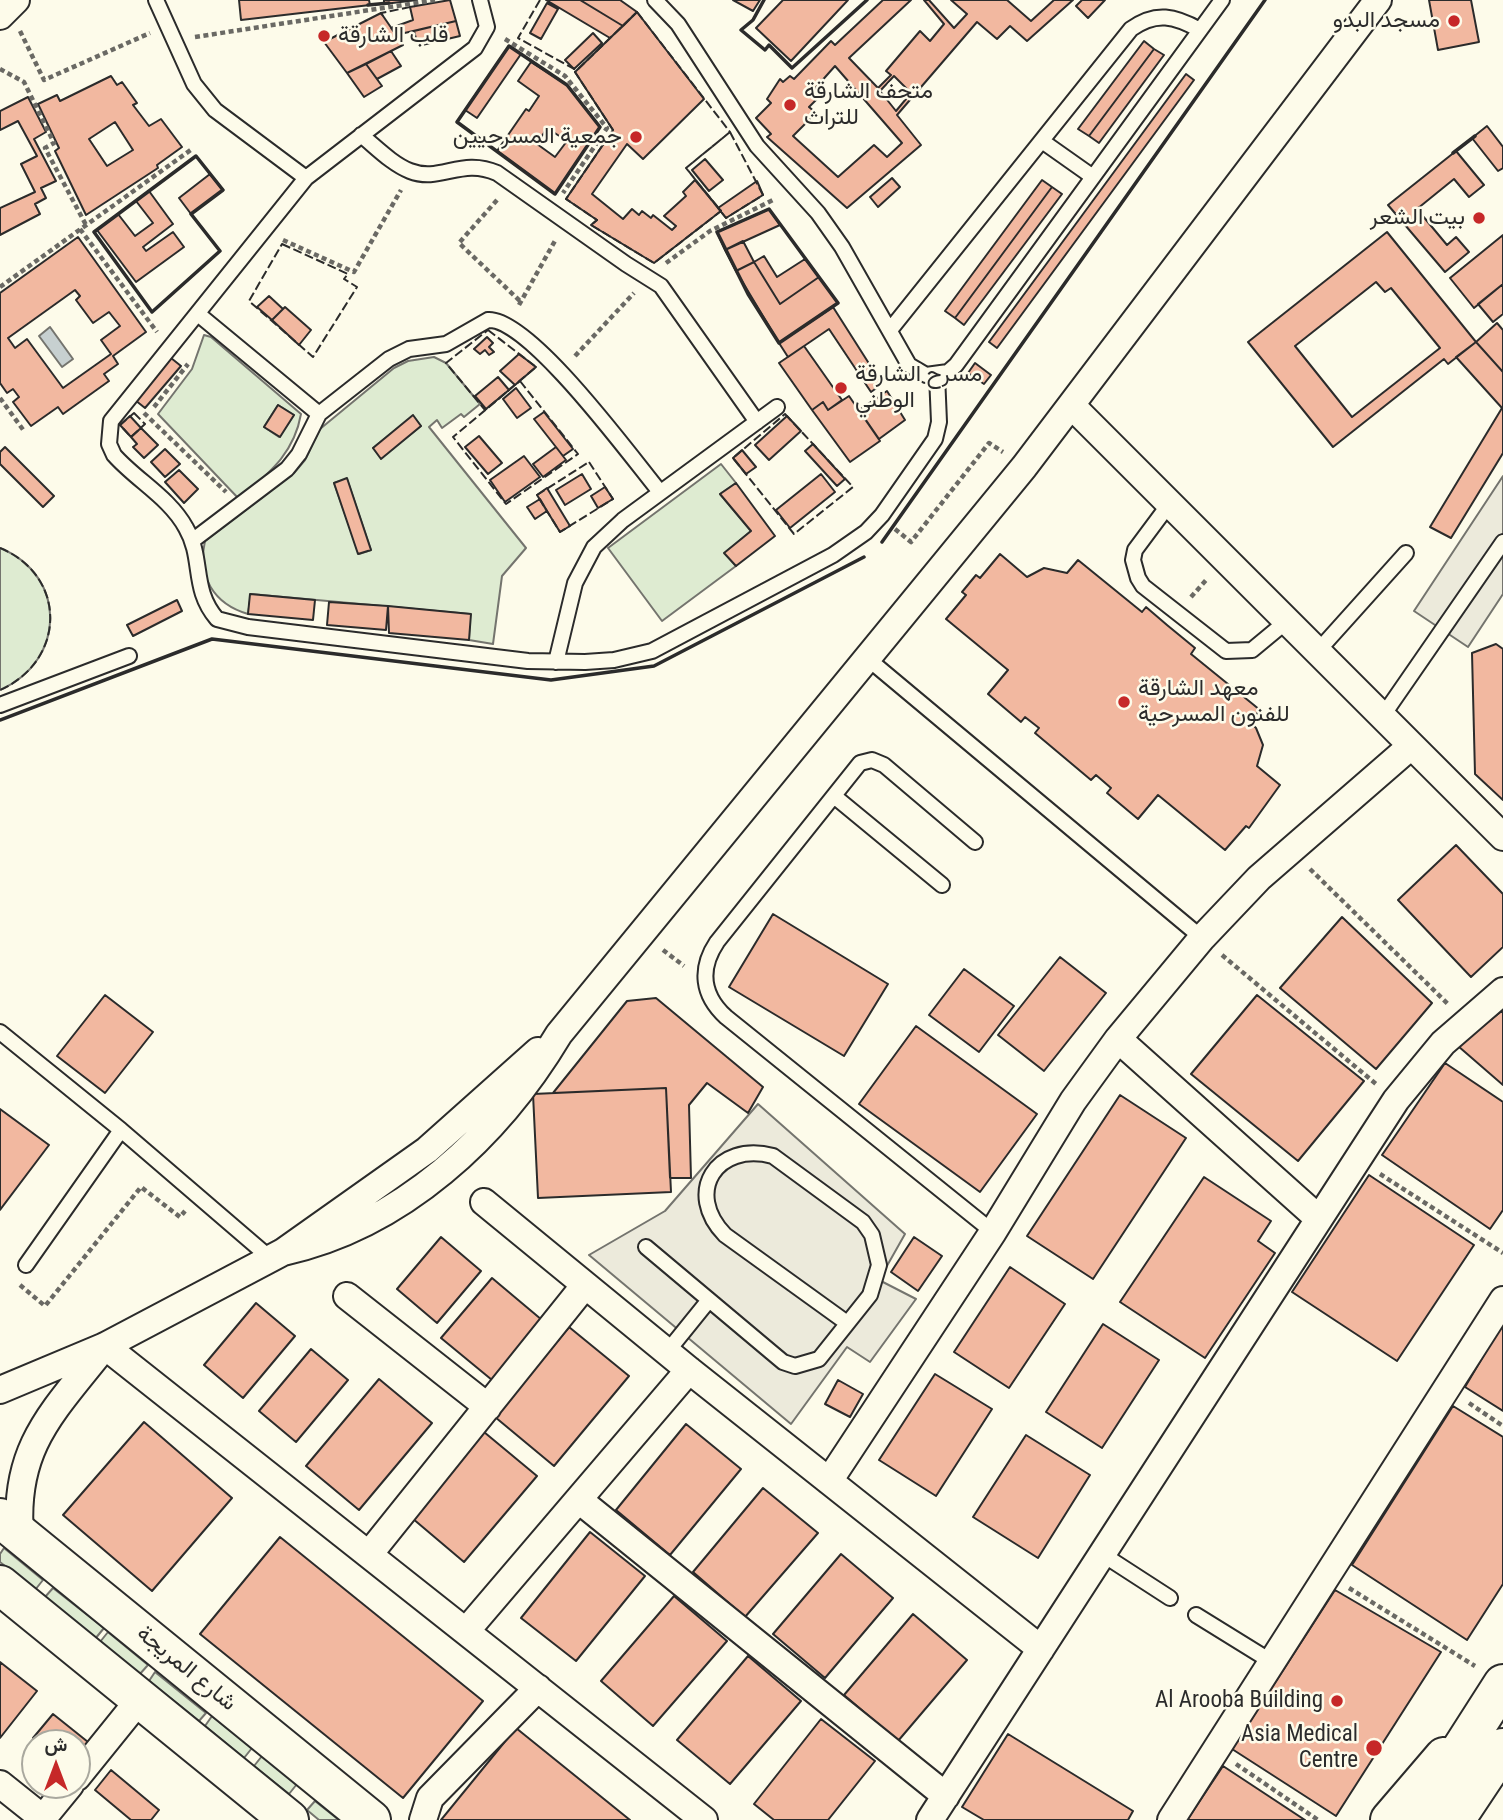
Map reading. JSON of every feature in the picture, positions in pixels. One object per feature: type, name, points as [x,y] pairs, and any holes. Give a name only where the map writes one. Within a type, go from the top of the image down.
[{"type":"main road","name":"شارع المريجة","points":[[10,1527],[372,1820]]},
{"type":"main road","points":[[0,1585],[289,1820]]},
{"type":"main road","points":[[1455,1820],[1489,1739],[1491,1676]]},
{"type":"main road","points":[[1390,1820],[1426,1775],[1489,1739]]},
{"type":"main road","points":[[1416,1820],[1489,1739]]},
{"type":"main road","points":[[1481,1820],[1503,1761]]},
{"type":"street","points":[[0,1390],[105,1346],[277,1255],[427,1150],[559,1034],[1024,467],[1378,0]]},
{"type":"street","points":[[1072,406],[1503,837]]},
{"type":"street","points":[[829,1481],[993,1231],[1073,1101],[1118,1039],[1202,938],[1289,849],[1411,746]]},
{"type":"street","points":[[930,1820],[1396,1100],[1434,1052],[1503,991]]},
{"type":"street","points":[[1118,1039],[1318,1218]]},
{"type":"street","points":[[484,1202],[689,1370],[1041,1649]]},
{"type":"street","points":[[370,1553],[585,1285]]},
{"type":"street","points":[[347,1296],[488,1407]]},
{"type":"street","points":[[1171,1820],[1503,1300]]},
{"type":"street","points":[[10,1527],[32,1447],[41,1427],[105,1346]]},
{"type":"street","points":[[105,1346],[370,1553],[704,1820]]},
{"type":"street","points":[[467,1630],[689,1370]]},
{"type":"street","points":[[579,1500],[946,1796]]},
{"type":"street","points":[[423,1820],[430,1798],[538,1688]]},
{"type":"street","points":[[91,1760],[140,1699]]},
{"type":"street","points":[[0,1784],[44,1819],[59,1799]]},
{"type":"lane","points":[[156,0],[194,84],[215,110],[306,178]]},
{"type":"lane","points":[[480,0],[487,27],[482,39],[465,57],[306,178],[111,421],[109,444],[122,464],[177,514],[192,541],[201,596],[217,619],[231,624],[556,662],[614,660],[652,651],[848,546],[882,515],[931,446],[939,422],[937,375]]},
{"type":"lane","points":[[655,0],[678,24],[757,146],[818,213],[842,247],[909,365],[926,375],[937,375],[956,365],[1223,0]]},
{"type":"lane","points":[[890,330],[1131,29],[1142,21],[1170,17],[1200,30]]},
{"type":"lane","points":[[361,135],[412,172],[435,174],[474,166],[497,173],[661,286],[757,422]]},
{"type":"lane","points":[[1042,141],[1093,177]]},
{"type":"lane","points":[[198,314],[319,414]]},
{"type":"lane","points":[[192,541],[293,462],[319,414],[398,354],[446,344],[488,320],[509,324],[573,384],[660,492]]},
{"type":"lane","points":[[556,662],[575,583],[583,565],[607,533],[777,407]]},
{"type":"lane","points":[[1170,503],[1135,550],[1135,569],[1143,586],[1226,651],[1252,650],[1287,621]]},
{"type":"lane","points":[[1382,716],[1503,542]]},
{"type":"lane","points":[[1317,652],[1406,553]]},
{"type":"lane","points":[[0,705],[129,656]]},
{"type":"lane","points":[[867,658],[1202,938]]},
{"type":"lane","points":[[975,842],[878,762],[860,763],[717,942],[709,954],[704,982],[715,1007],[726,1017],[993,1231]]},
{"type":"lane","points":[[834,796],[942,885]]},
{"type":"lane","points":[[0,1032],[121,1130],[197,1197],[277,1255]]},
{"type":"lane","points":[[26,1265],[121,1130]]},
{"type":"lane","points":[[646,1247],[773,1355],[795,1366],[819,1359],[847,1324],[870,1295],[879,1265],[872,1235],[863,1222],[773,1156],[756,1151],[739,1153],[723,1161],[712,1174],[706,1190],[706,1207],[713,1223],[725,1236],[847,1324]]},
{"type":"lane","points":[[667,1352],[709,1300]]},
{"type":"lane","points":[[1102,1554],[1170,1598]]},
{"type":"lane","points":[[1196,1615],[1272,1662]]},
{"type":"path","points":[[173,41],[435,0]]},
{"type":"path","points":[[8,8],[44,79],[167,25]]},
{"type":"path","points":[[487,27],[565,76],[607,128],[551,211]]},
{"type":"path","points":[[0,69],[24,82],[54,143],[46,148],[86,225]]},
{"type":"path","points":[[0,286],[192,149]]},
{"type":"path","points":[[264,230],[354,272],[412,172]]},
{"type":"path","points":[[511,183],[459,243],[521,302]]},
{"type":"path","points":[[509,324],[566,222]]},
{"type":"path","points":[[80,229],[170,349]]},
{"type":"path","points":[[129,397],[240,505]]},
{"type":"path","points":[[0,398],[2,406],[24,431]]},
{"type":"path","points":[[892,526],[911,542],[989,443],[1024,467]]},
{"type":"path","points":[[1289,849],[1466,1022]]},
{"type":"path","points":[[640,933],[704,982]]},
{"type":"path","points":[[1202,938],[1396,1100]]},
{"type":"path","points":[[1356,1159],[1503,1252]]},
{"type":"path","points":[[15,1281],[46,1306],[141,1187],[180,1217],[197,1197]]},
{"type":"path","points":[[1446,1388],[1503,1426]]},
{"type":"path","points":[[1328,1575],[1491,1676]]},
{"type":"path","points":[[1216,1749],[1318,1820]]},
{"type":"green space","points":[[204,335],[211,337],[301,414],[293,440],[279,462],[239,499],[158,414],[192,369]],"holes":[[[278,405],[294,415],[279,437],[264,427]]]},
{"type":"green space","points":[[434,357],[446,363],[480,404],[464,417],[461,414],[442,428],[437,420],[429,427],[526,548],[502,576],[493,644],[469,640],[470,614],[251,594],[248,614],[217,596],[206,577],[203,554],[205,541],[294,473],[305,460],[320,429],[394,368],[408,361]],"holes":[[[413,416],[421,426],[381,458],[373,448]],[[347,479],[371,550],[359,554],[334,483]]]},
{"type":"green space","points":[[721,464],[736,483],[720,494],[751,531],[725,553],[736,566],[662,621],[608,548]]},
{"type":"green space","points":[[0,548],[22,561],[38,578],[47,598],[50,619],[47,640],[37,660],[22,677],[0,690]]},
{"type":"green space","points":[[4,1548],[43,1580],[35,1590],[0,1562],[0,1554]]},
{"type":"green space","points":[[53,1588],[104,1628],[95,1639],[45,1597]]},
{"type":"green space","points":[[108,1632],[148,1665],[139,1675],[100,1642]]},
{"type":"green space","points":[[155,1672],[206,1713],[199,1721],[149,1681]]},
{"type":"green space","points":[[212,1716],[252,1748],[244,1758],[205,1726]]},
{"type":"green space","points":[[262,1756],[297,1784],[289,1794],[254,1766]]},
{"type":"green space","points":[[315,1801],[339,1820],[319,1820],[307,1810]]},
{"type":"shaded area","points":[[50,327],[73,359],[62,367],[39,336]]},
{"type":"shaded area","points":[[1503,476],[1503,594],[1468,647],[1414,611]]},
{"type":"shaded area","points":[[758,1104],[905,1234],[879,1280],[916,1299],[870,1362],[847,1347],[791,1424],[589,1255],[665,1211]]},
{"type":"building","points":[[239,0],[369,0],[370,5],[241,20]]},
{"type":"building","points":[[384,0],[417,0],[384,4]]},
{"type":"building","points":[[450,0],[456,21],[396,35],[391,28],[413,20],[410,7]]},
{"type":"building","points":[[546,0],[580,0],[623,26],[610,38]]},
{"type":"building","points":[[580,0],[620,0],[637,12],[623,26]]},
{"type":"building","points":[[733,0],[760,0],[753,11]]},
{"type":"building","points":[[783,0],[848,0],[791,61],[756,28]]},
{"type":"building","name":"متحف الشارقة للتراث","points":[[883,0],[911,0],[849,58],[878,88],[891,75],[886,71],[920,31],[930,41],[944,24],[924,0],[929,0],[954,28],[967,14],[951,0],[1007,0],[1031,21],[1054,0],[1073,0],[1027,41],[1010,26],[997,39],[977,22],[897,115],[921,145],[847,208],[767,137],[771,134],[756,118],[771,103],[767,99],[780,79],[783,82],[790,76],[794,79],[831,41],[835,45]],"holes":[[[835,66],[902,143],[887,157],[874,145],[838,177],[793,136],[816,113],[809,107],[817,99],[811,93]],[[894,76],[911,93],[896,111],[880,91]]]},
{"type":"building","points":[[1082,0],[1105,0],[1088,18],[1076,6]]},
{"type":"building","name":"مسجد البدو","points":[[1429,0],[1471,0],[1479,42],[1438,50]]},
{"type":"building","points":[[547,3],[558,9],[541,39],[530,33]]},
{"type":"building","name":"جمعية المسرحيين","points":[[637,12],[704,99],[643,159],[627,144],[592,194],[623,219],[632,209],[639,215],[642,211],[651,218],[653,215],[672,230],[676,226],[664,216],[686,196],[683,192],[695,180],[721,211],[654,263],[591,225],[597,220],[566,199],[613,130],[575,72]]},
{"type":"building","points":[[381,13],[403,45],[347,73],[324,42]]},
{"type":"building","points":[[456,21],[460,36],[418,46],[414,31]]},
{"type":"building","points":[[593,33],[602,43],[574,69],[565,60]]},
{"type":"building","points":[[1144,41],[1154,49],[1089,136],[1078,129]]},
{"type":"building","points":[[509,46],[521,54],[477,118],[465,110]]},
{"type":"building","points":[[1154,49],[1164,55],[1099,143],[1089,136]]},
{"type":"building","points":[[391,51],[401,66],[377,79],[366,64]]},
{"type":"building","points":[[531,62],[567,85],[600,127],[555,194],[497,151],[526,109],[529,111],[539,96],[518,81]],"holes":[[[547,128],[567,141],[555,157],[537,144]]]},
{"type":"building","points":[[366,64],[382,86],[364,97],[347,73]]},
{"type":"building","points":[[1186,74],[1194,80],[997,348],[989,342]]},
{"type":"building","points":[[111,76],[117,85],[122,82],[137,103],[133,105],[149,126],[161,119],[182,147],[157,165],[158,168],[86,215],[55,151],[59,148],[38,104],[57,95],[60,101]],"holes":[[[115,122],[133,150],[107,166],[89,139]]]},
{"type":"building","points":[[28,97],[46,132],[34,139],[56,181],[41,188],[46,198],[35,204],[40,214],[0,235],[0,208],[35,192],[21,164],[37,156],[18,121],[0,130],[0,111]]},
{"type":"building","points":[[1487,126],[1503,147],[1503,168],[1498,171],[1472,138]]},
{"type":"building","points":[[1456,151],[1484,185],[1469,197],[1454,179],[1417,209],[1447,245],[1456,237],[1469,252],[1445,272],[1388,205]]},
{"type":"building","points":[[705,159],[723,180],[709,191],[692,170]]},
{"type":"building","points":[[210,174],[223,190],[191,214],[179,198]]},
{"type":"building","points":[[892,178],[900,187],[878,207],[870,197]]},
{"type":"building","points":[[1042,180],[1052,187],[955,318],[945,311]]},
{"type":"building","points":[[757,181],[763,195],[726,218],[718,208]]},
{"type":"building","points":[[1052,187],[1062,194],[964,325],[955,318]]},
{"type":"building","points":[[149,191],[173,224],[143,247],[146,251],[173,232],[184,247],[136,282],[97,230],[118,214],[135,236],[153,223],[136,201]]},
{"type":"building","points":[[769,209],[780,225],[725,250],[717,232]]},
{"type":"building","points":[[1387,232],[1476,342],[1448,364],[1444,359],[1333,447],[1248,342]],"holes":[[[1376,282],[1385,292],[1391,288],[1440,348],[1352,417],[1295,346]]]},
{"type":"building","points":[[1503,235],[1503,284],[1474,308],[1450,278]]},
{"type":"building","points":[[78,237],[146,332],[113,356],[118,364],[104,374],[109,381],[63,414],[58,407],[31,426],[13,402],[19,397],[13,389],[7,393],[0,383],[0,293]],"holes":[[[75,290],[80,296],[76,300],[93,323],[109,312],[120,326],[101,340],[111,354],[63,388],[27,339],[15,348],[8,338]]]},
{"type":"building","points":[[743,241],[754,262],[736,271],[725,250]]},
{"type":"building","points":[[764,256],[777,277],[805,259],[819,277],[780,304],[754,262]]},
{"type":"building","points":[[754,262],[780,304],[819,277],[838,303],[779,343],[736,271]]},
{"type":"building","points":[[1503,284],[1503,314],[1493,322],[1478,304]]},
{"type":"building","points":[[269,296],[283,309],[272,320],[257,307]]},
{"type":"building","points":[[285,307],[311,330],[299,345],[272,320]]},
{"type":"building","points":[[833,307],[882,384],[871,392],[829,329],[788,357],[779,343]]},
{"type":"building","points":[[1497,323],[1503,330],[1503,372],[1476,342]]},
{"type":"building","points":[[487,337],[493,343],[489,347],[494,352],[489,355],[485,350],[480,354],[474,349]]},
{"type":"building","points":[[1476,342],[1503,372],[1503,453],[1451,538],[1430,527],[1502,408],[1456,357]]},
{"type":"building","points":[[804,346],[842,400],[828,410],[823,402],[812,410],[779,363]]},
{"type":"building","points":[[519,354],[536,367],[515,385],[500,371]]},
{"type":"building","points":[[171,358],[181,366],[145,408],[135,400]]},
{"type":"building","points":[[975,363],[991,375],[984,384],[968,373]]},
{"type":"building","points":[[498,377],[509,390],[486,409],[475,396]]},
{"type":"building","points":[[516,388],[531,408],[517,418],[503,399]]},
{"type":"building","points":[[887,391],[905,420],[879,439],[859,410]]},
{"type":"building","points":[[849,396],[880,441],[850,462],[812,410],[823,402],[828,410]]},
{"type":"building","points":[[278,405],[294,415],[280,437],[264,427]]},
{"type":"building","points":[[544,412],[573,449],[563,456],[534,419]]},
{"type":"building","points":[[413,415],[421,426],[381,459],[373,448]]},
{"type":"building","points":[[130,416],[141,428],[131,437],[120,425]]},
{"type":"building","points":[[787,416],[801,431],[769,460],[755,445]]},
{"type":"building","points":[[141,428],[158,445],[144,458],[133,447],[137,444],[131,437]]},
{"type":"building","points":[[479,436],[502,463],[488,474],[465,447]]},
{"type":"building","points":[[813,444],[845,479],[837,486],[805,451]]},
{"type":"building","points":[[5,447],[54,496],[43,507],[0,464],[0,452]]},
{"type":"building","points":[[556,447],[566,460],[543,477],[533,464]]},
{"type":"building","points":[[165,449],[180,464],[165,477],[151,462]]},
{"type":"building","points":[[742,450],[756,467],[746,474],[733,458]]},
{"type":"building","points":[[524,456],[540,477],[505,502],[490,480]]},
{"type":"building","points":[[179,470],[198,489],[184,503],[165,482]]},
{"type":"building","points":[[582,474],[591,489],[565,505],[556,490]]},
{"type":"building","points":[[821,474],[835,492],[790,528],[776,510]]},
{"type":"building","points":[[347,478],[371,550],[358,554],[334,483]]},
{"type":"building","points":[[736,483],[775,536],[736,566],[724,553],[751,531],[720,494]]},
{"type":"building","points":[[605,487],[613,499],[598,508],[591,496]]},
{"type":"building","points":[[547,488],[570,526],[560,532],[537,495]]},
{"type":"building","points":[[540,499],[547,511],[535,519],[527,507]]},
{"type":"building","name":"معهد الشارقة للفنون المسرحية","points":[[1000,554],[1027,577],[1044,568],[1067,573],[1078,560],[1142,612],[1146,607],[1195,648],[1191,654],[1260,710],[1250,722],[1256,728],[1263,745],[1257,766],[1280,785],[1249,828],[1246,826],[1225,850],[1158,795],[1138,819],[1107,793],[1111,788],[1096,775],[1091,780],[1035,733],[1039,728],[1025,717],[1021,722],[988,694],[1008,670],[946,619],[966,595],[962,592],[976,575],[980,578]]},
{"type":"building","points":[[250,594],[315,600],[313,620],[248,614]]},
{"type":"building","points":[[177,600],[182,611],[133,636],[127,625]]},
{"type":"building","points":[[329,602],[388,606],[386,630],[327,625]]},
{"type":"building","points":[[388,606],[471,614],[469,640],[389,633]]},
{"type":"building","points":[[1496,644],[1503,649],[1503,800],[1475,774],[1472,653]]},
{"type":"building","points":[[1456,845],[1503,894],[1503,947],[1471,977],[1398,900]]},
{"type":"building","points":[[773,914],[888,984],[844,1056],[729,987]]},
{"type":"building","points":[[1342,917],[1432,1003],[1376,1069],[1280,988]]},
{"type":"building","points":[[1060,957],[1106,993],[1044,1071],[998,1035]]},
{"type":"building","points":[[964,969],[1014,1006],[979,1052],[929,1015]]},
{"type":"building","points":[[105,995],[153,1032],[105,1093],[57,1056]]},
{"type":"building","points":[[1257,995],[1364,1081],[1298,1161],[1191,1074]]},
{"type":"building","points":[[656,998],[763,1087],[748,1113],[707,1083],[689,1105],[691,1178],[670,1178],[666,1088],[553,1093],[627,1001]]},
{"type":"building","points":[[1503,1010],[1503,1085],[1458,1046]]},
{"type":"building","points":[[916,1026],[1037,1114],[980,1192],[859,1104]]},
{"type":"building","points":[[1445,1063],[1503,1102],[1503,1210],[1490,1229],[1382,1155]]},
{"type":"building","points":[[666,1088],[671,1192],[538,1198],[533,1094]]},
{"type":"building","points":[[1120,1095],[1186,1138],[1093,1279],[1027,1236]]},
{"type":"building","points":[[0,1109],[49,1145],[0,1210]]},
{"type":"building","points":[[1369,1175],[1474,1245],[1397,1361],[1292,1292]]},
{"type":"building","points":[[1204,1177],[1271,1221],[1258,1241],[1275,1253],[1205,1358],[1120,1302]]},
{"type":"building","points":[[441,1237],[481,1271],[437,1323],[397,1289]]},
{"type":"building","points":[[914,1237],[942,1256],[918,1291],[891,1272]]},
{"type":"building","points":[[1010,1267],[1065,1304],[1009,1388],[954,1352]]},
{"type":"building","points":[[492,1278],[542,1320],[492,1380],[441,1338]]},
{"type":"building","points":[[256,1303],[295,1336],[243,1398],[204,1365]]},
{"type":"building","points":[[1103,1324],[1159,1360],[1102,1448],[1046,1412]]},
{"type":"building","points":[[1501,1326],[1503,1328],[1503,1411],[1465,1387]]},
{"type":"building","points":[[569,1327],[629,1376],[554,1466],[495,1417]]},
{"type":"building","points":[[311,1349],[348,1380],[296,1442],[259,1411]]},
{"type":"building","points":[[935,1374],[992,1409],[936,1496],[879,1460]]},
{"type":"building","points":[[379,1379],[432,1423],[359,1510],[306,1466]]},
{"type":"building","points":[[838,1380],[863,1394],[850,1417],[825,1404]]},
{"type":"building","points":[[1453,1406],[1503,1437],[1503,1584],[1467,1640],[1352,1565]]},
{"type":"building","points":[[144,1422],[232,1498],[152,1591],[63,1515]]},
{"type":"building","points":[[686,1424],[741,1469],[670,1555],[616,1510]]},
{"type":"building","points":[[484,1432],[537,1476],[464,1562],[412,1518]]},
{"type":"building","points":[[1026,1435],[1090,1475],[1038,1558],[973,1517]]},
{"type":"building","points":[[763,1488],[818,1533],[745,1617],[693,1572]]},
{"type":"building","points":[[590,1532],[645,1576],[576,1661],[521,1618]]},
{"type":"building","points":[[280,1537],[483,1701],[403,1798],[200,1634]]},
{"type":"building","points":[[841,1554],[893,1598],[825,1678],[773,1634]]},
{"type":"building","name":"Al Arooba Building","points":[[1335,1590],[1441,1652],[1336,1816],[1232,1749]]},
{"type":"building","points":[[674,1596],[727,1641],[653,1726],[601,1681]]},
{"type":"building","points":[[913,1614],[967,1660],[898,1741],[844,1695]]},
{"type":"building","points":[[748,1656],[801,1701],[730,1784],[677,1740]]},
{"type":"building","points":[[0,1662],[37,1691],[0,1738]]},
{"type":"building","points":[[53,1714],[72,1729],[40,1729]]},
{"type":"building","points":[[821,1719],[875,1761],[828,1820],[774,1820],[754,1804]]},
{"type":"building","points":[[516,1728],[630,1820],[441,1820]]},
{"type":"building","points":[[1008,1734],[1133,1811],[1128,1820],[984,1820],[962,1807]]},
{"type":"building","points":[[1223,1766],[1305,1820],[1187,1820]]},
{"type":"building","points":[[111,1770],[159,1810],[151,1820],[131,1820],[95,1790]]},
{"type":"fence","points":[[540,0],[518,38],[576,70]]},
{"type":"fence","points":[[383,16],[381,13],[415,6]]},
{"type":"fence","points":[[637,12],[730,132],[686,168],[721,211],[654,263],[591,225],[597,220],[566,199],[613,130],[575,72],[637,12]]},
{"type":"fence","points":[[730,132],[763,195],[726,218],[686,168],[730,132]]},
{"type":"fence","points":[[282,244],[348,274],[344,279],[357,287],[313,357],[249,301],[282,244]]},
{"type":"fence","points":[[488,330],[536,367],[485,410],[446,363],[488,330]]},
{"type":"fence","points":[[520,381],[578,454],[506,504],[453,437],[520,381]]},
{"type":"fence","points":[[134,413],[145,424],[131,437],[120,425],[134,413]]},
{"type":"fence","points":[[785,414],[853,487],[794,534],[733,458],[785,414]]},
{"type":"fence","points":[[589,462],[613,499],[560,532],[537,495],[589,462]]},
{"type":"fence","points":[[0,548],[22,561],[38,578],[47,598],[50,619],[47,640],[37,660],[22,677],[0,690]]},
{"type":"wall","points":[[764,0],[753,20],[741,30],[765,50],[769,45],[792,68],[867,0]]},
{"type":"wall","points":[[882,542],[1265,0]]},
{"type":"wall","points":[[368,5],[389,3]]},
{"type":"wall","points":[[509,46],[567,85],[600,127],[555,194],[457,122],[509,46]]},
{"type":"wall","points":[[1453,153],[1475,136]]},
{"type":"wall","points":[[196,156],[223,190],[191,214],[220,251],[152,312],[94,232],[196,156]]},
{"type":"wall","points":[[769,209],[838,303],[779,343],[748,294],[717,232],[769,209]]},
{"type":"wall","points":[[0,720],[212,639],[551,680],[654,666],[864,557]]},
{"type":"place","name":"مسجد البدو","points":[[1454,21]]},
{"type":"place","name":"قلب الشارقة","points":[[324,36]]},
{"type":"place","name":"متحف الشارقة للتراث","points":[[790,105]]},
{"type":"place","name":"جمعية المسرحيين","points":[[636,137]]},
{"type":"place","name":"بيت الشعر","points":[[1479,218]]},
{"type":"place","name":"مسرح الشارقة الوطني","points":[[841,388]]},
{"type":"place","name":"معهد الشارقة للفنون المسرحية","points":[[1124,702]]},
{"type":"place","name":"Al Arooba Building","points":[[1337,1701]]},
{"type":"place","name":"Asia Medical Centre","points":[[1374,1748]]}]
